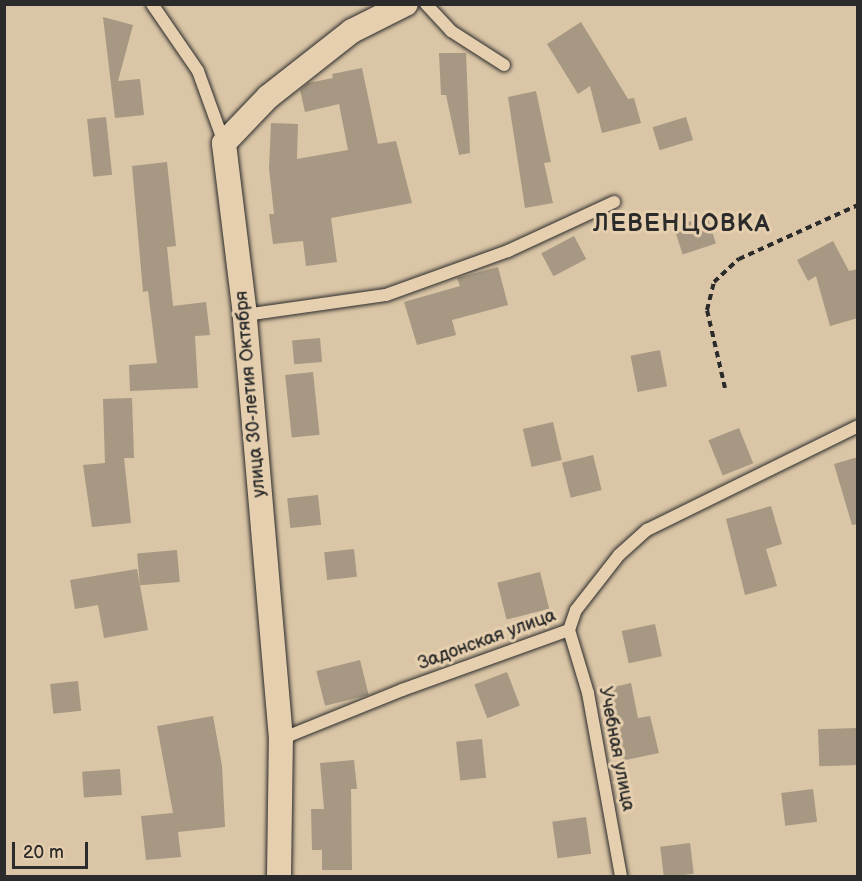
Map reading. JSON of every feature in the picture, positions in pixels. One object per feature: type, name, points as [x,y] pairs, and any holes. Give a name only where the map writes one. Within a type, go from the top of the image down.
[{"type":"street","points":[[224,143],[268,97],[352,30],[406,4]]},
{"type":"street","name":"улица 30-летия Октября","points":[[224,143],[245,315],[281,739],[279,876]]},
{"type":"lane","points":[[152,4],[198,71],[224,143]]},
{"type":"lane","points":[[426,4],[451,31],[504,65]]},
{"type":"lane","points":[[245,315],[386,295],[508,251],[614,202]]},
{"type":"lane","name":"Задонская улица","points":[[281,739],[402,690],[569,630],[584,600],[620,555],[647,530],[858,426]]},
{"type":"lane","name":"Учебная улица","points":[[569,630],[588,693],[621,876]]},
{"type":"path","points":[[724,388],[707,310],[714,282],[739,259],[858,205]]},
{"type":"building","points":[[103,17],[133,25],[118,81],[140,79],[144,115],[115,118]]},
{"type":"building","points":[[581,22],[628,99],[634,98],[641,123],[602,133],[590,86],[578,94],[547,44]]},
{"type":"building","points":[[439,53],[466,53],[470,153],[459,155],[446,95],[441,95]]},
{"type":"building","points":[[362,68],[378,144],[396,141],[412,203],[331,218],[337,262],[306,266],[303,241],[273,244],[269,214],[274,214],[269,168],[271,123],[298,124],[297,159],[348,150],[339,104],[305,112],[300,90],[308,83],[333,78],[332,74]]},
{"type":"building","points":[[536,91],[551,162],[544,163],[553,203],[525,208],[508,97]]},
{"type":"building","points":[[106,117],[112,175],[93,177],[87,119]]},
{"type":"building","points":[[686,117],[693,140],[660,150],[653,127]]},
{"type":"building","points":[[167,162],[176,246],[167,247],[173,306],[206,302],[210,335],[195,336],[198,388],[130,391],[129,365],[157,363],[148,291],[143,292],[132,166]]},
{"type":"building","points":[[707,216],[716,244],[683,254],[674,227]]},
{"type":"building","points":[[574,236],[586,259],[554,276],[541,253]]},
{"type":"building","points":[[833,241],[849,271],[858,269],[858,318],[830,326],[816,276],[808,281],[797,260]]},
{"type":"building","points":[[498,267],[508,305],[452,320],[456,335],[417,345],[404,302],[460,286],[457,278]]},
{"type":"building","points":[[320,338],[322,362],[294,364],[292,340]]},
{"type":"building","points":[[660,350],[667,386],[638,392],[631,356]]},
{"type":"building","points":[[313,372],[320,435],[292,438],[285,375]]},
{"type":"building","points":[[132,398],[134,458],[124,458],[131,523],[92,527],[83,465],[105,463],[103,399]]},
{"type":"building","points":[[553,422],[562,460],[532,467],[523,429]]},
{"type":"building","points":[[739,428],[753,463],[723,476],[708,440]]},
{"type":"building","points":[[593,455],[602,490],[571,498],[562,463]]},
{"type":"building","points":[[858,457],[858,524],[852,525],[834,464]]},
{"type":"building","points":[[318,495],[321,525],[290,528],[287,498]]},
{"type":"building","points":[[771,506],[782,544],[766,549],[777,586],[745,595],[726,519]]},
{"type":"building","points":[[354,549],[357,577],[327,580],[324,552]]},
{"type":"building","points":[[177,550],[180,582],[140,585],[137,553]]},
{"type":"building","points":[[137,569],[148,630],[104,638],[98,605],[75,609],[70,580]]},
{"type":"building","points":[[540,572],[549,609],[507,620],[497,583]]},
{"type":"building","points":[[655,624],[662,656],[629,663],[622,631]]},
{"type":"building","points":[[360,660],[369,695],[325,706],[316,671]]},
{"type":"building","points":[[507,672],[520,706],[487,718],[474,685]]},
{"type":"building","points":[[78,681],[81,711],[53,714],[50,684]]},
{"type":"building","points":[[631,683],[638,718],[650,716],[659,753],[621,761],[605,689]]},
{"type":"building","points":[[213,716],[222,766],[225,827],[178,832],[181,857],[146,860],[141,816],[173,813],[157,726]]},
{"type":"building","points":[[856,728],[857,765],[819,766],[818,729]]},
{"type":"building","points":[[482,739],[486,778],[460,781],[456,742]]},
{"type":"building","points":[[354,760],[357,789],[351,789],[352,870],[322,870],[322,850],[312,850],[311,809],[324,809],[320,763]]},
{"type":"building","points":[[120,769],[122,795],[84,798],[82,772]]},
{"type":"building","points":[[813,789],[817,822],[785,826],[781,793]]},
{"type":"building","points":[[586,817],[591,854],[557,858],[552,822]]},
{"type":"building","points":[[690,843],[694,874],[664,876],[660,847]]},
{"type":"district","name":"ЛЕВЕНЦОВКА","points":[[682,224]]}]
